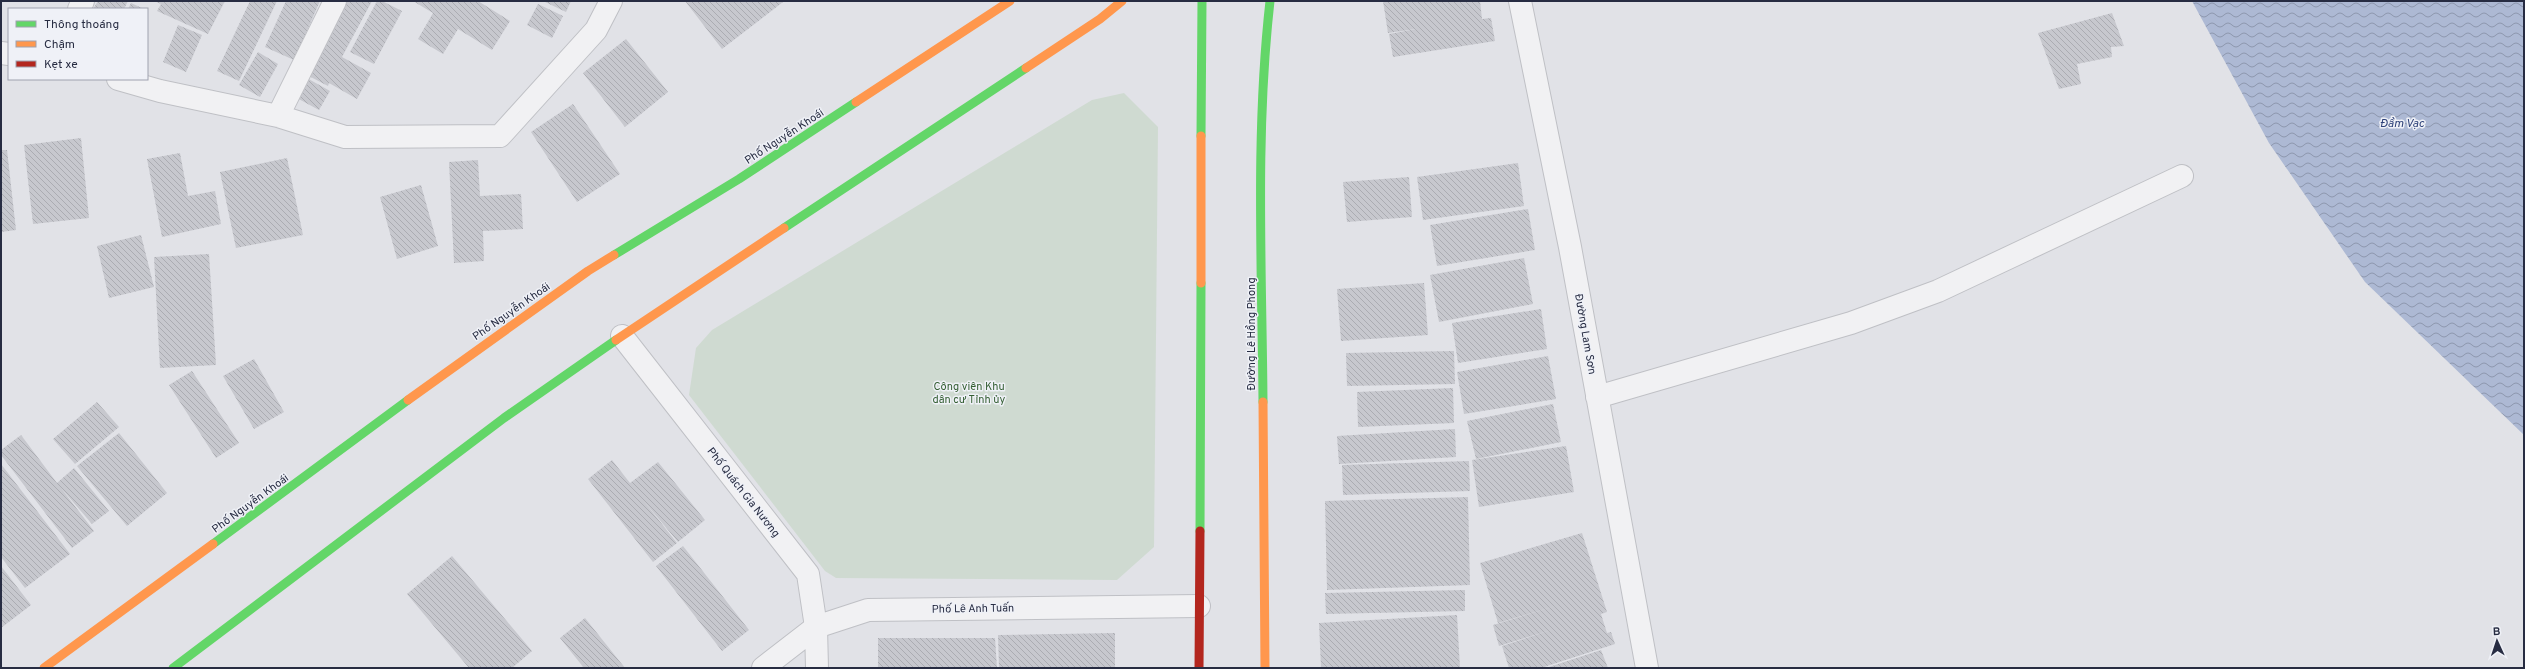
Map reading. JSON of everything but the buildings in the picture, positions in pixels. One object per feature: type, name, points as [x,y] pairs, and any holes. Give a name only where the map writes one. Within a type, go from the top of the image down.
[{"type":"street","points":[[278,116],[335,1]]},
{"type":"street","points":[[122,80],[160,91],[278,116],[345,137],[500,136],[596,30],[611,1]]},
{"type":"street","name":"Phố Nguyễn Khoái","points":[[44,668],[464,358],[588,271],[739,179],[1010,1]]},
{"type":"street","points":[[173,668],[504,418],[622,336],[1100,19],[1122,1]]},
{"type":"street","points":[[1199,668],[1202,1]]},
{"type":"street","name":"Đường Lê Hồng Phong","points":[[1265,668],[1261,179],[1266,37],[1270,1]]},
{"type":"street","name":"Đường Lam Sơn","points":[[1520,1],[1570,247],[1647,668]]},
{"type":"street","points":[[1597,396],[1851,323],[1938,291],[2182,176]]},
{"type":"street","name":"Phố Quách Gia Nương","points":[[622,336],[808,574],[816,627],[816,668]]},
{"type":"street","name":"Phố Lê Anh Tuấn","points":[[763,668],[816,627],[868,610],[1199,606]]},
{"type":"green space","name":"Công viên Khu dân cư Tỉnh ủy","points":[[1124,93],[1158,127],[1154,547],[1117,580],[836,578],[825,571],[689,395],[696,348],[712,330],[1092,100]]},
{"type":"water","name":"Đầm Vạc","points":[[2192,1],[2524,1],[2524,435],[2365,282],[2269,143]]},
{"type":"traffic: fast","points":[[1201,136],[1202,1]]},
{"type":"traffic: fast","points":[[1263,402],[1260,202],[1262,101],[1270,1]]},
{"type":"traffic: fast","points":[[784,228],[1026,68]]},
{"type":"traffic: fast","points":[[614,255],[739,179],[856,102]]},
{"type":"traffic: fast","points":[[1200,531],[1201,283]]},
{"type":"traffic: fast","points":[[173,668],[504,418],[616,340]]},
{"type":"traffic: fast","points":[[213,544],[408,400]]},
{"type":"traffic: slow","points":[[856,102],[1010,1]]},
{"type":"traffic: slow","points":[[1026,68],[1100,19],[1122,1]]},
{"type":"traffic: slow","points":[[1201,136],[1201,283]]},
{"type":"traffic: slow","points":[[616,340],[784,228]]},
{"type":"traffic: slow","points":[[408,400],[588,271],[614,255]]},
{"type":"traffic: slow","points":[[1263,402],[1265,668]]},
{"type":"traffic: slow","points":[[44,668],[213,544]]},
{"type":"traffic: jam","points":[[1199,668],[1200,531]]}]
